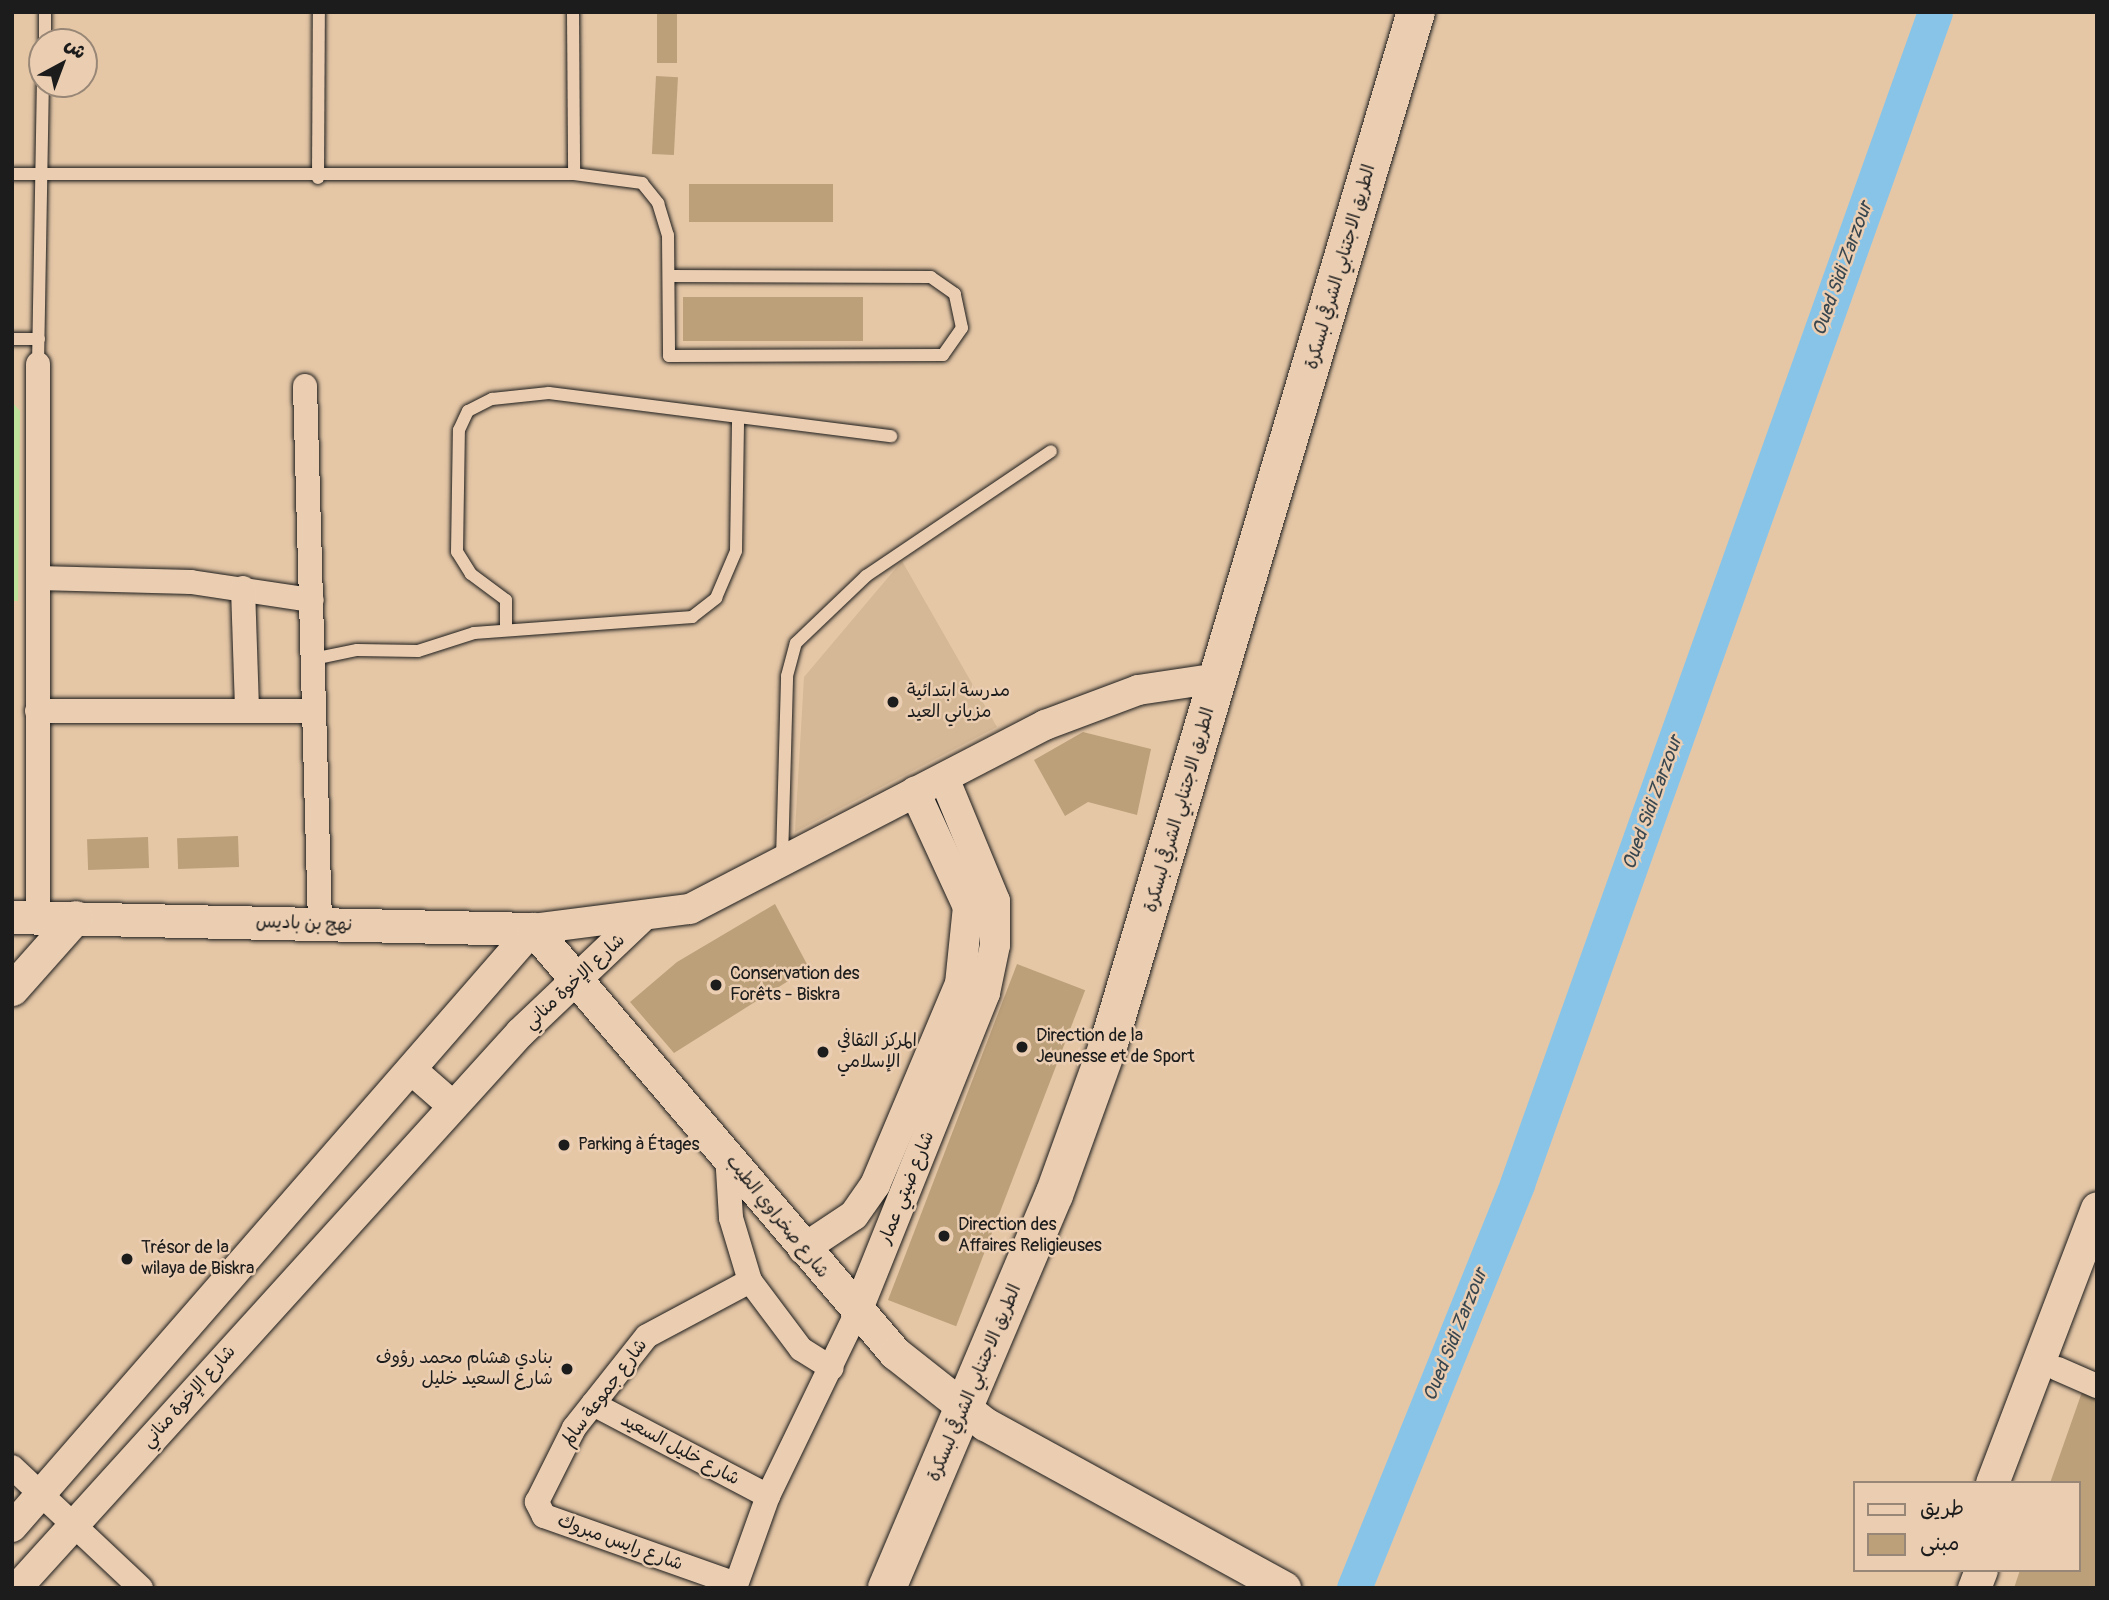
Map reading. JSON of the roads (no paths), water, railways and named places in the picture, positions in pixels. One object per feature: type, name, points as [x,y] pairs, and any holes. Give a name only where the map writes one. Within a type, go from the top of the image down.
[{"type":"highway","name":"الطريق الاجتنابي الشرقي لبسكرة","points":[[914,1588],[1082,1121],[1218,678],[1416,12]]},
{"type":"highway","name":"الطريق الاجتنابي الشرقي لبسكرة","points":[[887,1588],[1069,1230],[1134,1040],[1440,12]]},
{"type":"main road","name":"نهج بن باديس","points":[[25,916],[533,929]]},
{"type":"main road","points":[[22,978],[29,939],[25,916]]},
{"type":"main road","points":[[22,978],[76,917]]},
{"type":"main road","name":"شارع صخراوي الطيب","points":[[533,929],[580,977],[856,1314],[974,1416],[1284,1588]]},
{"type":"main road","points":[[1993,1481],[2097,1209]]},
{"type":"main road","points":[[2016,1481],[2097,1269]]},
{"type":"street","points":[[25,916],[37,711],[38,352]]},
{"type":"street","points":[[304,386],[320,924]]},
{"type":"street","points":[[38,578],[243,588],[312,600]]},
{"type":"street","points":[[243,588],[247,711]]},
{"type":"street","points":[[640,919],[691,909],[1045,725],[1138,690],[1218,678]]},
{"type":"street","points":[[37,711],[314,711]]},
{"type":"street","name":"شارع ضيتي عمار","points":[[735,1586],[768,1496],[832,1368],[886,1240],[973,989],[995,901],[944,778]]},
{"type":"street","points":[[803,1249],[854,1215],[874,1185],[973,989],[968,907],[915,792]]},
{"type":"street","name":"شارع الإخوة مناني","points":[[533,929],[640,919]]},
{"type":"street","name":"شارع الإخوة مناني","points":[[17,1588],[453,1106],[640,919]]},
{"type":"street","points":[[12,1527],[414,1072],[533,929]]},
{"type":"street","points":[[414,1072],[453,1106]]},
{"type":"street","points":[[727,1154],[731,1218],[750,1281],[801,1349],[832,1368]]},
{"type":"street","points":[[854,1215],[886,1240]]},
{"type":"street","points":[[263,1245],[299,1276]]},
{"type":"street","name":"شارع جموعة سالم","points":[[544,1516],[537,1502],[542,1487],[593,1404],[648,1336],[750,1281]]},
{"type":"street","points":[[2058,1370],[2097,1386]]},
{"type":"street","name":"شارع خليل السعيد","points":[[593,1404],[768,1496]]},
{"type":"street","points":[[12,1467],[141,1588]]},
{"type":"street","name":"شارع رايس مبروك","points":[[544,1516],[735,1586]]},
{"type":"lane","points":[[318,178],[319,12]]},
{"type":"lane","points":[[573,12],[574,174]]},
{"type":"lane","points":[[12,339],[38,352],[43,98]]},
{"type":"lane","points":[[12,174],[318,178],[574,174],[642,183],[658,203],[668,235],[669,355],[943,355],[962,328],[955,294],[931,277],[670,276]]},
{"type":"lane","points":[[506,630],[506,600],[471,574],[457,552],[459,430],[468,411],[492,399],[549,393],[738,419],[891,436]]},
{"type":"lane","points":[[313,659],[357,650],[418,651],[506,630],[692,617],[716,598],[736,551],[738,419]]},
{"type":"lane","points":[[782,862],[786,676],[796,643],[866,576],[1051,451]]},
{"type":"waterway","name":"Oued Sidi Zarzour","points":[[1354,1588],[1517,1184],[1935,12]]},
{"type":"place","name":"مدرسة ابتدائية مزياني العيد","points":[[893,702]]},
{"type":"place","name":"Conservation des Forêts - Biskra","points":[[716,985]]},
{"type":"place","name":"Direction de la Jeunesse et de Sport","points":[[1022,1047]]},
{"type":"place","name":"المركز الثقافي الإسلامي","points":[[823,1052]]},
{"type":"place","name":"Parking à Étages","points":[[564,1145]]},
{"type":"place","name":"Direction des Affaires Religieuses","points":[[944,1236]]},
{"type":"place","name":"Trésor de la wilaya de Biskra","points":[[127,1259]]},
{"type":"place","name":"بنادي هشام محمد رؤوف شارع السعيد خليل","points":[[567,1369]]}]
